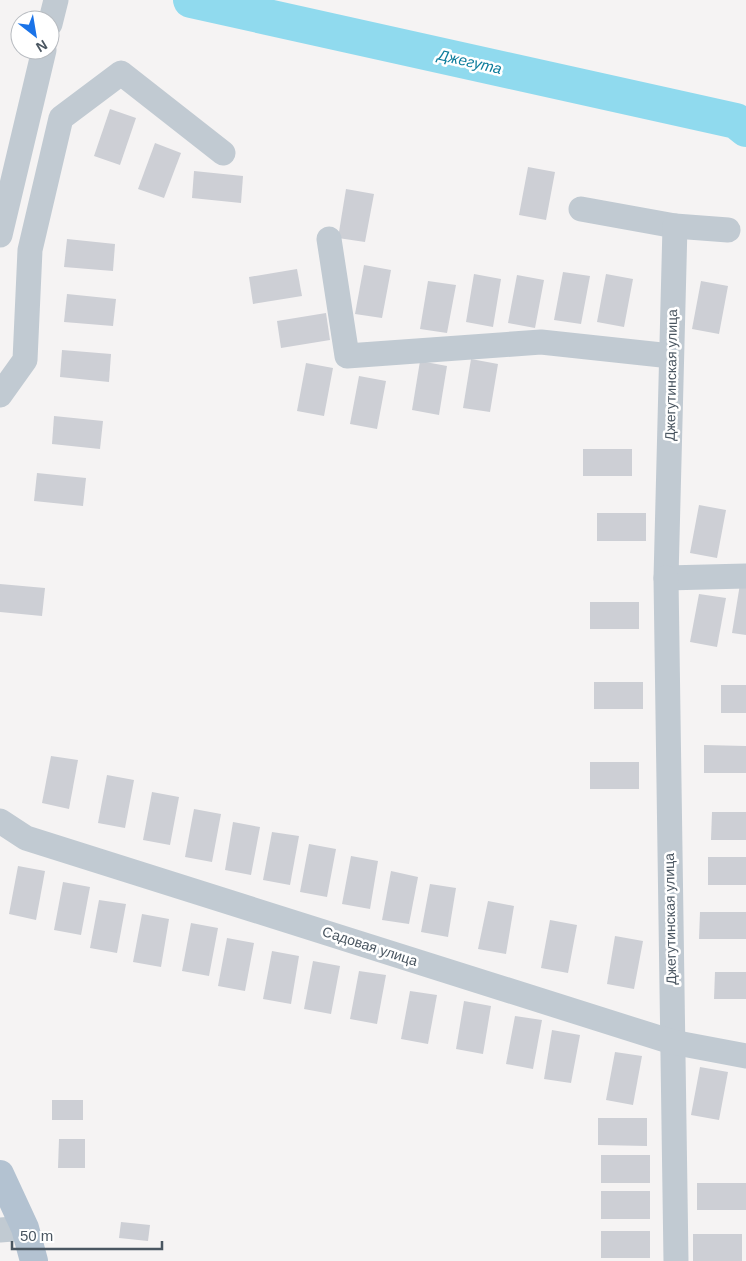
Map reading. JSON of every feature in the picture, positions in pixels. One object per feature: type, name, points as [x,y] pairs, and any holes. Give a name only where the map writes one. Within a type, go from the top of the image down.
[{"type":"main road","points":[[0,1174],[12,1229],[34,1261]]},
{"type":"street","points":[[0,235],[42,60]]},
{"type":"street","points":[[0,395],[25,360],[30,250],[62,118],[121,73],[223,153]]},
{"type":"street","points":[[582,209],[675,226],[728,230]]},
{"type":"street","name":"Джегутинская улица","points":[[675,226],[666,578],[676,1261]]},
{"type":"street","points":[[329,239],[347,356],[541,342],[671,356]]},
{"type":"street","points":[[666,578],[746,576]]},
{"type":"street","name":"Садовая улица","points":[[0,821],[26,838],[672,1042],[746,1056]]},
{"type":"building","points":[[110,109],[136,118],[120,165],[94,156]]},
{"type":"building","points":[[155,143],[181,153],[164,198],[138,189]]},
{"type":"building","points":[[528,167],[555,172],[546,220],[519,215]]},
{"type":"building","points":[[194,171],[243,176],[241,203],[192,198]]},
{"type":"building","points":[[346,189],[374,194],[365,242],[338,238]]},
{"type":"building","points":[[67,239],[115,244],[113,271],[64,267]]},
{"type":"building","points":[[364,265],[391,270],[382,318],[355,314]]},
{"type":"building","points":[[297,269],[302,296],[253,304],[249,277]]},
{"type":"building","points":[[563,272],[590,276],[581,324],[554,320]]},
{"type":"building","points":[[474,274],[501,279],[493,327],[466,322]]},
{"type":"building","points":[[606,274],[633,279],[624,327],[597,322]]},
{"type":"building","points":[[517,275],[544,280],[535,328],[508,323]]},
{"type":"building","points":[[428,281],[456,285],[447,333],[420,329]]},
{"type":"building","points":[[701,281],[728,286],[719,334],[692,329]]},
{"type":"building","points":[[67,294],[116,299],[113,326],[64,322]]},
{"type":"building","points":[[326,313],[330,340],[281,348],[277,321]]},
{"type":"building","points":[[62,350],[111,354],[109,382],[60,377]]},
{"type":"building","points":[[471,359],[498,364],[490,412],[463,408]]},
{"type":"building","points":[[420,361],[447,366],[439,415],[412,410]]},
{"type":"building","points":[[306,363],[333,368],[324,416],[297,411]]},
{"type":"building","points":[[359,376],[386,381],[377,429],[350,424]]},
{"type":"building","points":[[54,416],[103,421],[100,449],[52,444]]},
{"type":"building","points":[[583,449],[632,449],[632,476],[583,476]]},
{"type":"building","points":[[37,473],[86,478],[83,506],[34,501]]},
{"type":"building","points":[[699,505],[726,510],[717,558],[690,553]]},
{"type":"building","points":[[597,513],[646,513],[646,541],[597,541]]},
{"type":"building","points":[[0,584],[45,588],[42,616],[0,612]]},
{"type":"building","points":[[740,584],[746,586],[746,635],[732,633]]},
{"type":"building","points":[[699,594],[726,598],[717,647],[690,642]]},
{"type":"building","points":[[590,602],[639,602],[639,629],[590,629]]},
{"type":"building","points":[[594,682],[643,682],[643,709],[594,709]]},
{"type":"building","points":[[721,685],[746,685],[746,713],[721,713]]},
{"type":"building","points":[[704,745],[746,746],[746,773],[704,773]]},
{"type":"building","points":[[51,756],[78,760],[69,809],[42,803]]},
{"type":"building","points":[[590,762],[639,762],[639,789],[590,789]]},
{"type":"building","points":[[107,775],[134,780],[125,828],[98,823]]},
{"type":"building","points":[[152,792],[179,797],[170,845],[143,840]]},
{"type":"building","points":[[194,809],[221,814],[212,862],[185,857]]},
{"type":"building","points":[[712,812],[746,812],[746,840],[711,840]]},
{"type":"building","points":[[233,822],[260,827],[251,875],[225,870]]},
{"type":"building","points":[[272,832],[299,836],[290,885],[263,880]]},
{"type":"building","points":[[309,844],[336,849],[327,897],[300,892]]},
{"type":"building","points":[[351,856],[378,861],[370,909],[342,904]]},
{"type":"building","points":[[708,857],[746,857],[746,885],[708,885]]},
{"type":"building","points":[[18,866],[45,871],[36,920],[9,914]]},
{"type":"building","points":[[391,871],[418,877],[409,924],[382,920]]},
{"type":"building","points":[[63,882],[90,887],[81,935],[54,930]]},
{"type":"building","points":[[430,884],[456,888],[448,937],[421,932]]},
{"type":"building","points":[[99,900],[126,904],[117,953],[90,948]]},
{"type":"building","points":[[488,901],[514,906],[506,954],[478,949]]},
{"type":"building","points":[[700,912],[746,912],[746,939],[699,939]]},
{"type":"building","points":[[142,914],[169,919],[161,967],[133,962]]},
{"type":"building","points":[[550,920],[577,925],[568,973],[541,968]]},
{"type":"building","points":[[191,923],[218,928],[209,976],[182,971]]},
{"type":"building","points":[[615,936],[643,941],[634,989],[607,984]]},
{"type":"building","points":[[227,938],[254,943],[245,991],[218,986]]},
{"type":"building","points":[[272,951],[299,956],[291,1004],[263,999]]},
{"type":"building","points":[[313,961],[340,966],[331,1014],[304,1009]]},
{"type":"building","points":[[359,971],[386,975],[377,1024],[350,1019]]},
{"type":"building","points":[[715,972],[746,972],[746,999],[714,999]]},
{"type":"building","points":[[410,991],[437,995],[428,1044],[401,1039]]},
{"type":"building","points":[[464,1001],[491,1006],[483,1054],[456,1049]]},
{"type":"building","points":[[515,1016],[542,1020],[533,1069],[506,1064]]},
{"type":"building","points":[[552,1030],[580,1035],[571,1083],[544,1079]]},
{"type":"building","points":[[615,1052],[642,1056],[633,1105],[606,1100]]},
{"type":"building","points":[[700,1067],[728,1072],[719,1120],[691,1115]]},
{"type":"building","points":[[52,1100],[83,1100],[83,1120],[52,1120]]},
{"type":"building","points":[[598,1118],[647,1118],[647,1146],[598,1145]]},
{"type":"building","points":[[59,1139],[85,1139],[85,1168],[58,1168]]},
{"type":"building","points":[[601,1155],[650,1155],[650,1183],[601,1183]]},
{"type":"building","points":[[697,1183],[746,1183],[746,1210],[697,1210]]},
{"type":"building","points":[[601,1191],[650,1191],[650,1219],[601,1219]]},
{"type":"building","points":[[121,1222],[150,1225],[148,1241],[119,1238]]},
{"type":"building","points":[[601,1231],[650,1231],[650,1258],[601,1258]]},
{"type":"building","points":[[693,1234],[742,1234],[742,1261],[693,1261]]},
{"type":"waterway","name":"Джегута","points":[[191,0],[736,121],[746,129]]}]
